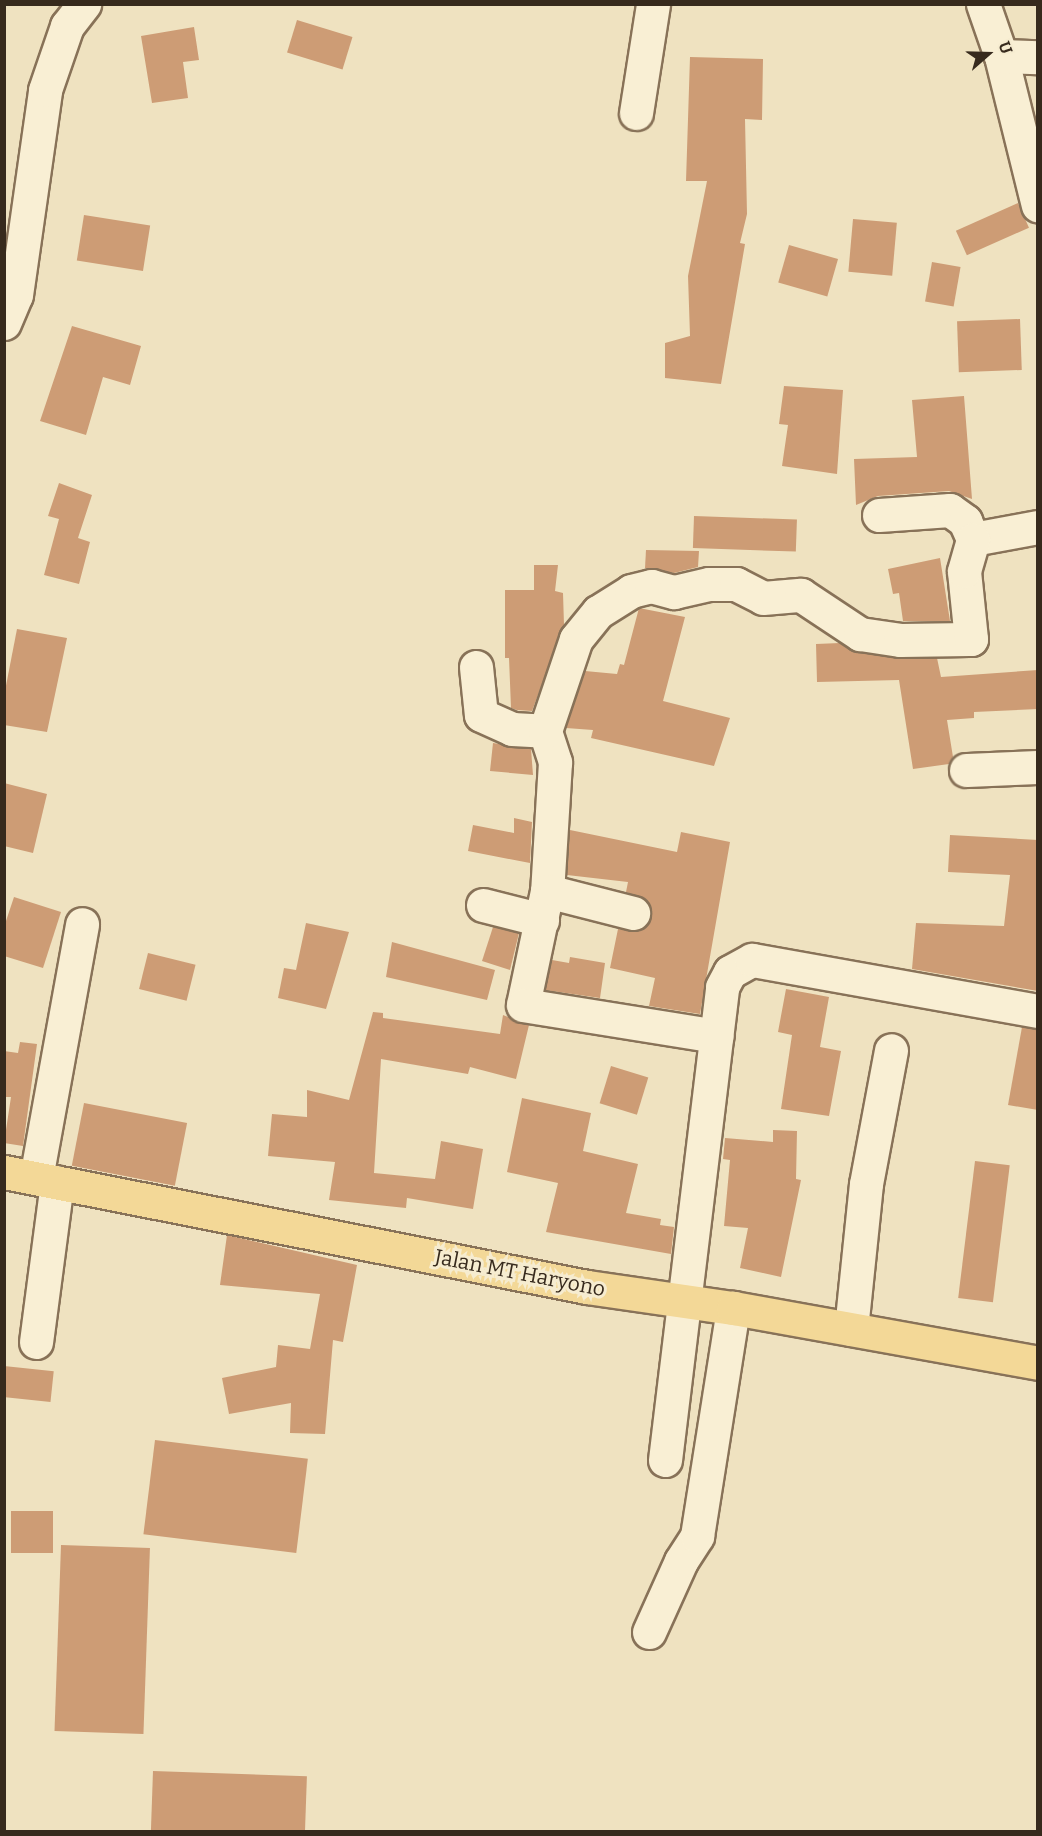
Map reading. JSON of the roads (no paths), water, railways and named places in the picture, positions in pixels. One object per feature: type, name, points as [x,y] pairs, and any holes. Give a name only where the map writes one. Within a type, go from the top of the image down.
[{"type":"main road","name":"Jalan MT Haryono","points":[[32,1177],[587,1287],[733,1308],[1038,1363]]},
{"type":"street","points":[[4,323],[16,296],[45,90],[67,26],[84,4]]},
{"type":"street","points":[[636,113],[653,4]]},
{"type":"street","points":[[983,4],[1001,56],[1038,206]]},
{"type":"street","points":[[1001,56],[1038,57]]},
{"type":"street","points":[[717,1036],[523,1005],[545,906],[555,762],[545,731],[576,639],[598,612],[631,591],[651,586],[674,592],[709,584],[736,584],[763,598],[801,595],[860,633],[900,640],[971,639],[964,571],[973,539],[965,521],[950,510],[879,515]]},
{"type":"street","points":[[973,539],[1038,527]]},
{"type":"street","points":[[476,667],[481,715],[512,729],[545,731]]},
{"type":"street","points":[[966,770],[1038,767]]},
{"type":"street","points":[[483,905],[545,906],[633,913]]},
{"type":"street","points":[[36,1342],[32,1177],[82,924]]},
{"type":"street","points":[[665,1460],[687,1302],[722,987],[730,972],[752,960],[1038,1011]]},
{"type":"street","points":[[851,1329],[866,1184],[891,1050]]},
{"type":"street","points":[[650,1632],[681,1561],[698,1536],[733,1308]]}]
